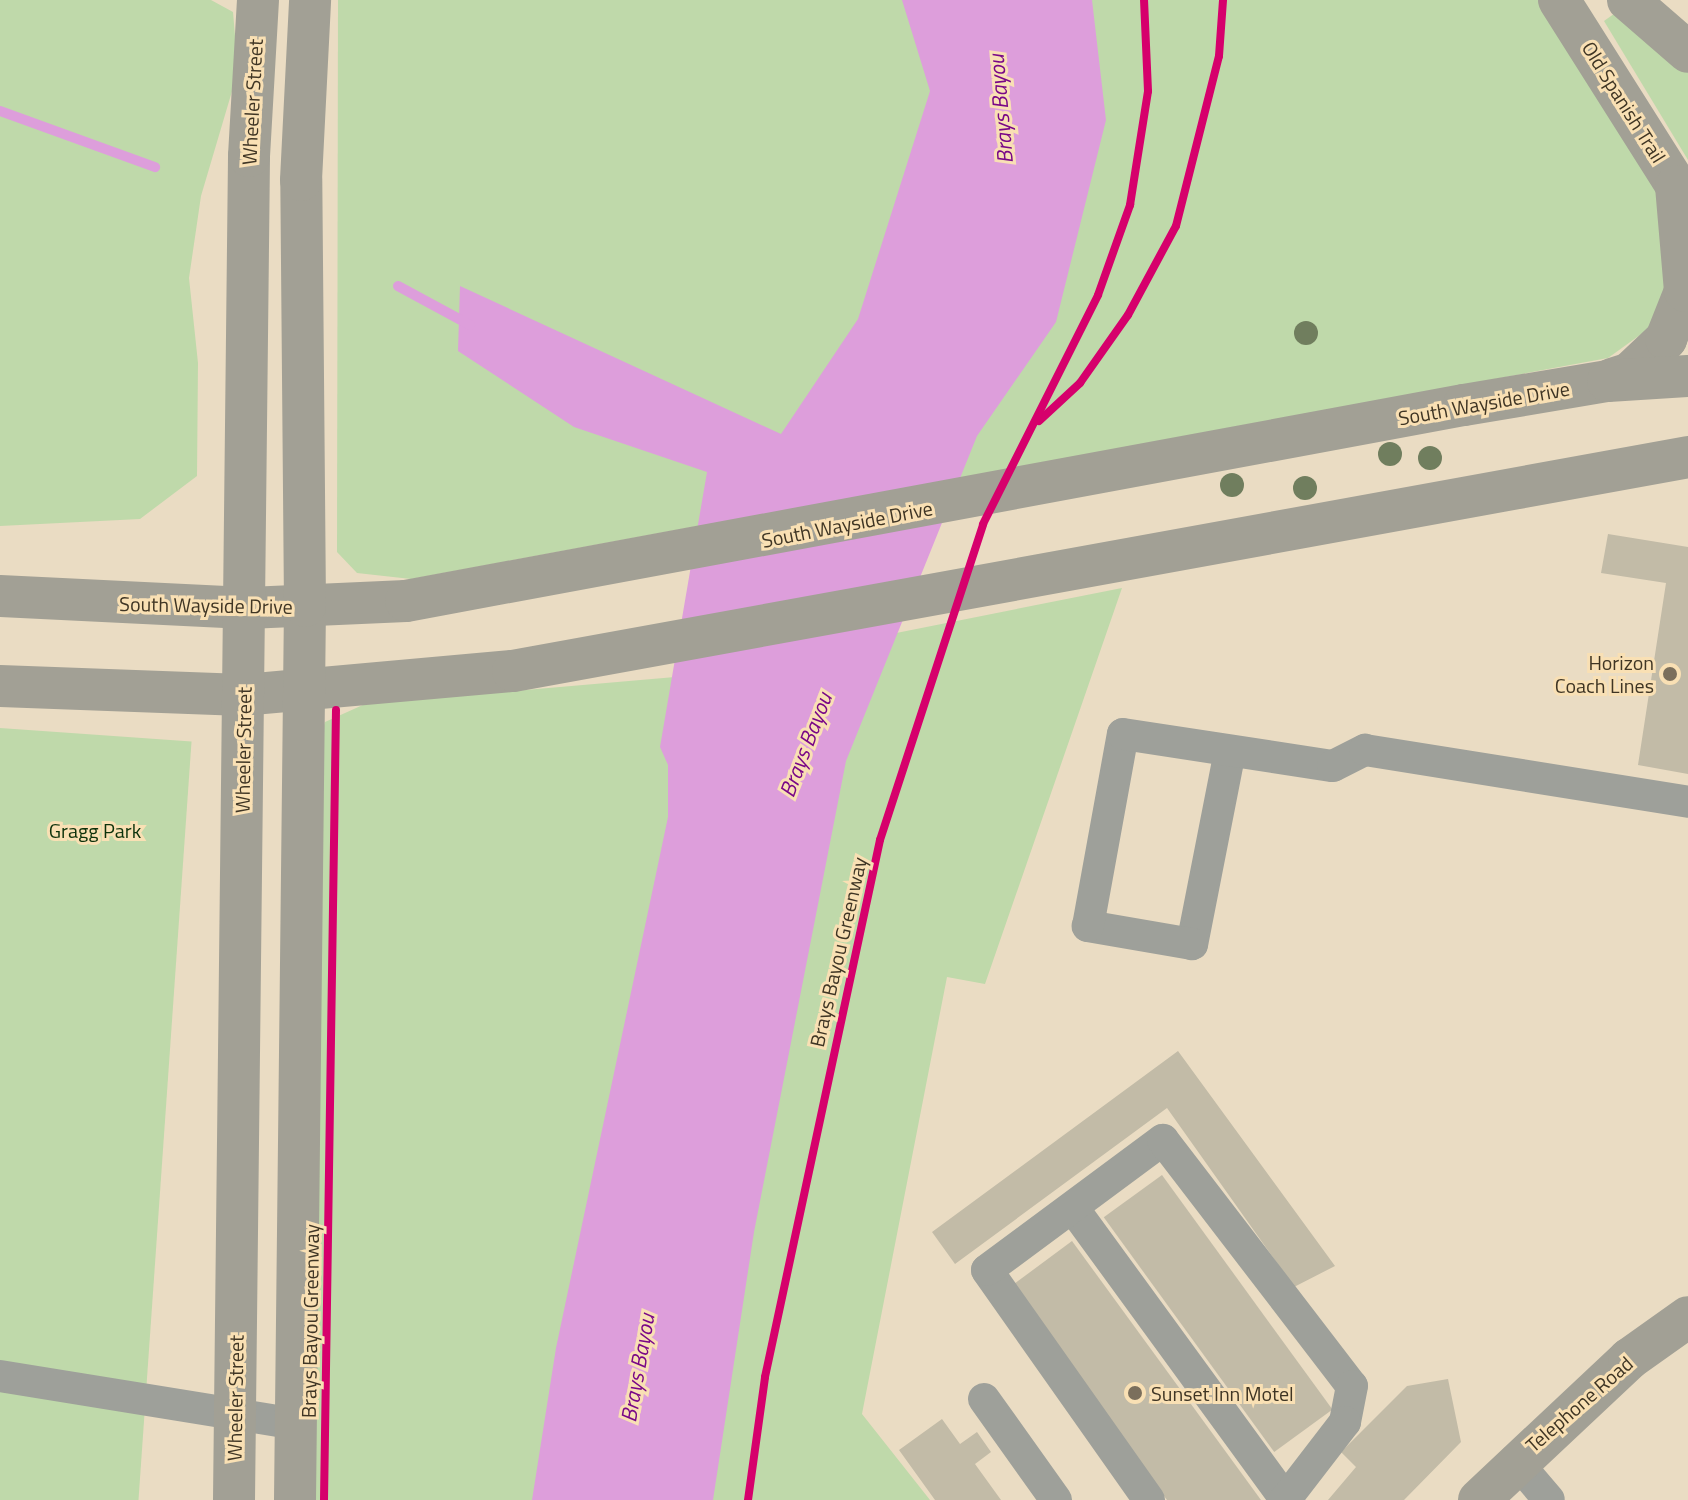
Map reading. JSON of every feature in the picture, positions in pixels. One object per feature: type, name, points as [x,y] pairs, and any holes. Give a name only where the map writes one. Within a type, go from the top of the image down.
[{"type":"main road","name":"Wheeler Street","points":[[234,1500],[249,156],[258,0]]},
{"type":"main road","name":"Old Spanish Trail","points":[[1559,0],[1682,195]]},
{"type":"main road","points":[[1628,0],[1688,52]]},
{"type":"main road","points":[[295,1500],[305,606],[296,2]]},
{"type":"main road","points":[[1608,381],[1630,373],[1666,339],[1685,291],[1682,195]]},
{"type":"main road","name":"South Wayside Drive","points":[[0,596],[246,608],[305,606],[522,585],[1608,381],[1688,376]]},
{"type":"main road","points":[[0,686],[243,695],[304,693],[513,671],[1688,457]]},
{"type":"main road","name":"Telephone Road","points":[[1479,1500],[1515,1460],[1688,1317]]},
{"type":"lane","points":[[1230,751],[1192,944],[1088,926],[1123,734],[1333,766],[1365,750],[1688,802]]},
{"type":"lane","points":[[1073,1208],[1285,1500],[1345,1422],[1352,1386],[1163,1140],[987,1270],[1149,1500]]},
{"type":"lane","points":[[0,1376],[235,1411],[296,1424]]},
{"type":"lane","points":[[984,1399],[1056,1500]]},
{"type":"lane","points":[[1515,1460],[1549,1500]]},
{"type":"green space","points":[[0,0],[211,0],[233,12],[238,71],[201,196],[189,278],[198,363],[197,476],[140,519],[0,526]]},
{"type":"green space","points":[[338,0],[1543,0],[1669,206],[1676,267],[1658,322],[1608,358],[411,579],[357,573],[337,552]]},
{"type":"green space","points":[[1618,11],[1688,72],[1688,160],[1604,21]]},
{"type":"green space","points":[[1122,588],[985,984],[947,977],[862,1414],[930,1500],[314,1500],[319,741],[325,722],[365,704],[675,677]]},
{"type":"green space","name":"Gragg Park","points":[[0,728],[192,741],[138,1500],[0,1500]]},
{"type":"water","name":"Brays Bayou","points":[[902,0],[1092,0],[1106,120],[1056,322],[977,436],[846,761],[754,1232],[713,1500],[532,1500],[556,1348],[668,817],[668,765],[660,747],[707,472],[574,427],[458,351],[460,286],[781,434],[858,319],[930,91]]},
{"type":"building","name":"Horizon Coach Lines","points":[[1608,534],[1688,547],[1688,774],[1638,765],[1666,583],[1601,573]]},
{"type":"building","points":[[1178,1051],[1335,1266],[1294,1287],[1167,1108],[955,1264],[932,1232]]},
{"type":"building","name":"Sunset Inn Motel","points":[[1162,1175],[1332,1410],[1274,1452],[1104,1217]]},
{"type":"building","name":"Sunset Inn Motel","points":[[1072,1241],[1261,1500],[1167,1500],[1010,1287]]},
{"type":"building","points":[[1448,1379],[1461,1442],[1404,1500],[1328,1500],[1356,1467],[1341,1452],[1407,1386]]},
{"type":"building","points":[[942,1419],[960,1444],[977,1432],[991,1452],[975,1464],[1001,1500],[935,1500],[899,1450]]},
{"type":"waterway","points":[[0,111],[155,167]]},
{"type":"waterway","points":[[398,286],[470,325]]},
{"type":"cycle path","name":"Brays Bayou Greenway","points":[[748,1500],[765,1377],[880,840],[983,524],[1098,295],[1130,205],[1148,91],[1144,0]]},
{"type":"cycle path","points":[[1039,421],[1080,383],[1128,315],[1176,226],[1219,56],[1223,0]]},
{"type":"cycle path","name":"Brays Bayou Greenway","points":[[324,1500],[336,710]]},
{"type":"place","name":"Horizon Coach Lines","points":[[1670,674]]},
{"type":"place","name":"Sunset Inn Motel","points":[[1135,1393]]}]
